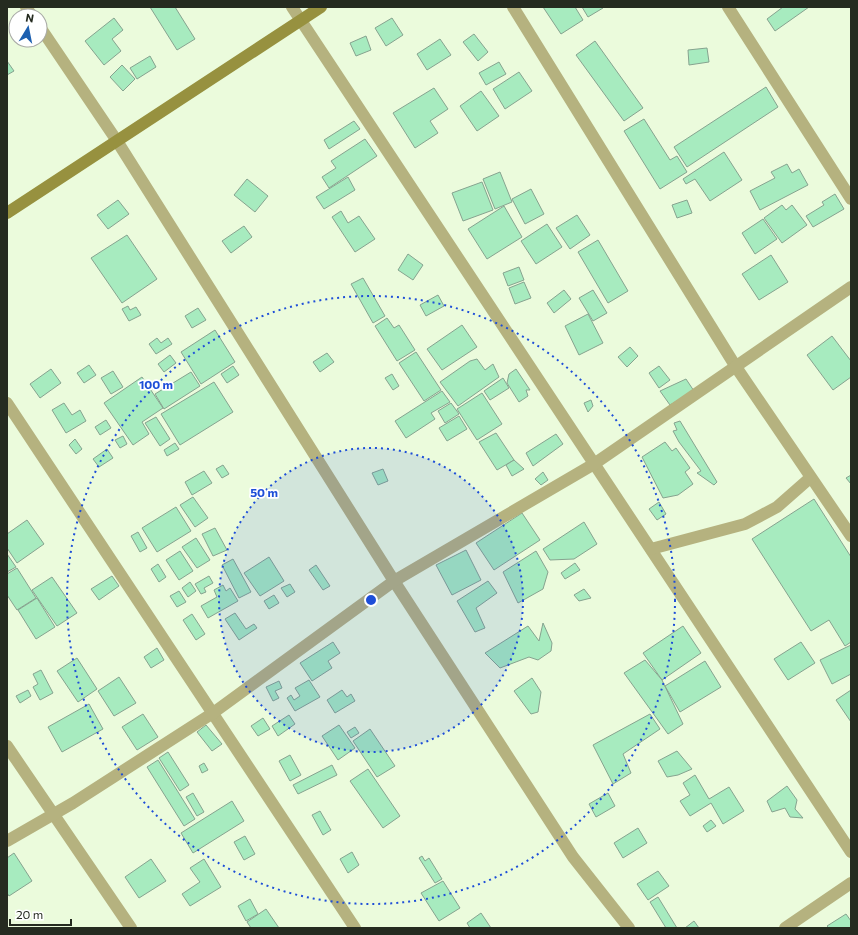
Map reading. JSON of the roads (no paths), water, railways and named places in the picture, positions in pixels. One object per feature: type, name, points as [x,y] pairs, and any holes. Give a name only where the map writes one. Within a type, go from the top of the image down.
[{"type":"street","points":[[292,7],[851,852]]},
{"type":"street","points":[[7,213],[321,7]]},
{"type":"street","points":[[513,7],[736,367],[810,478],[851,536]]},
{"type":"street","points":[[728,7],[851,199]]},
{"type":"street","points":[[48,39],[117,141],[394,581],[573,857],[629,928]]},
{"type":"street","points":[[7,841],[53,815],[213,713],[394,581],[594,464],[851,286]]},
{"type":"street","points":[[7,403],[355,928]]},
{"type":"street","points":[[651,549],[745,524],[777,507],[810,478]]},
{"type":"street","points":[[7,746],[130,928]]},
{"type":"street","points":[[785,928],[851,883]]}]
